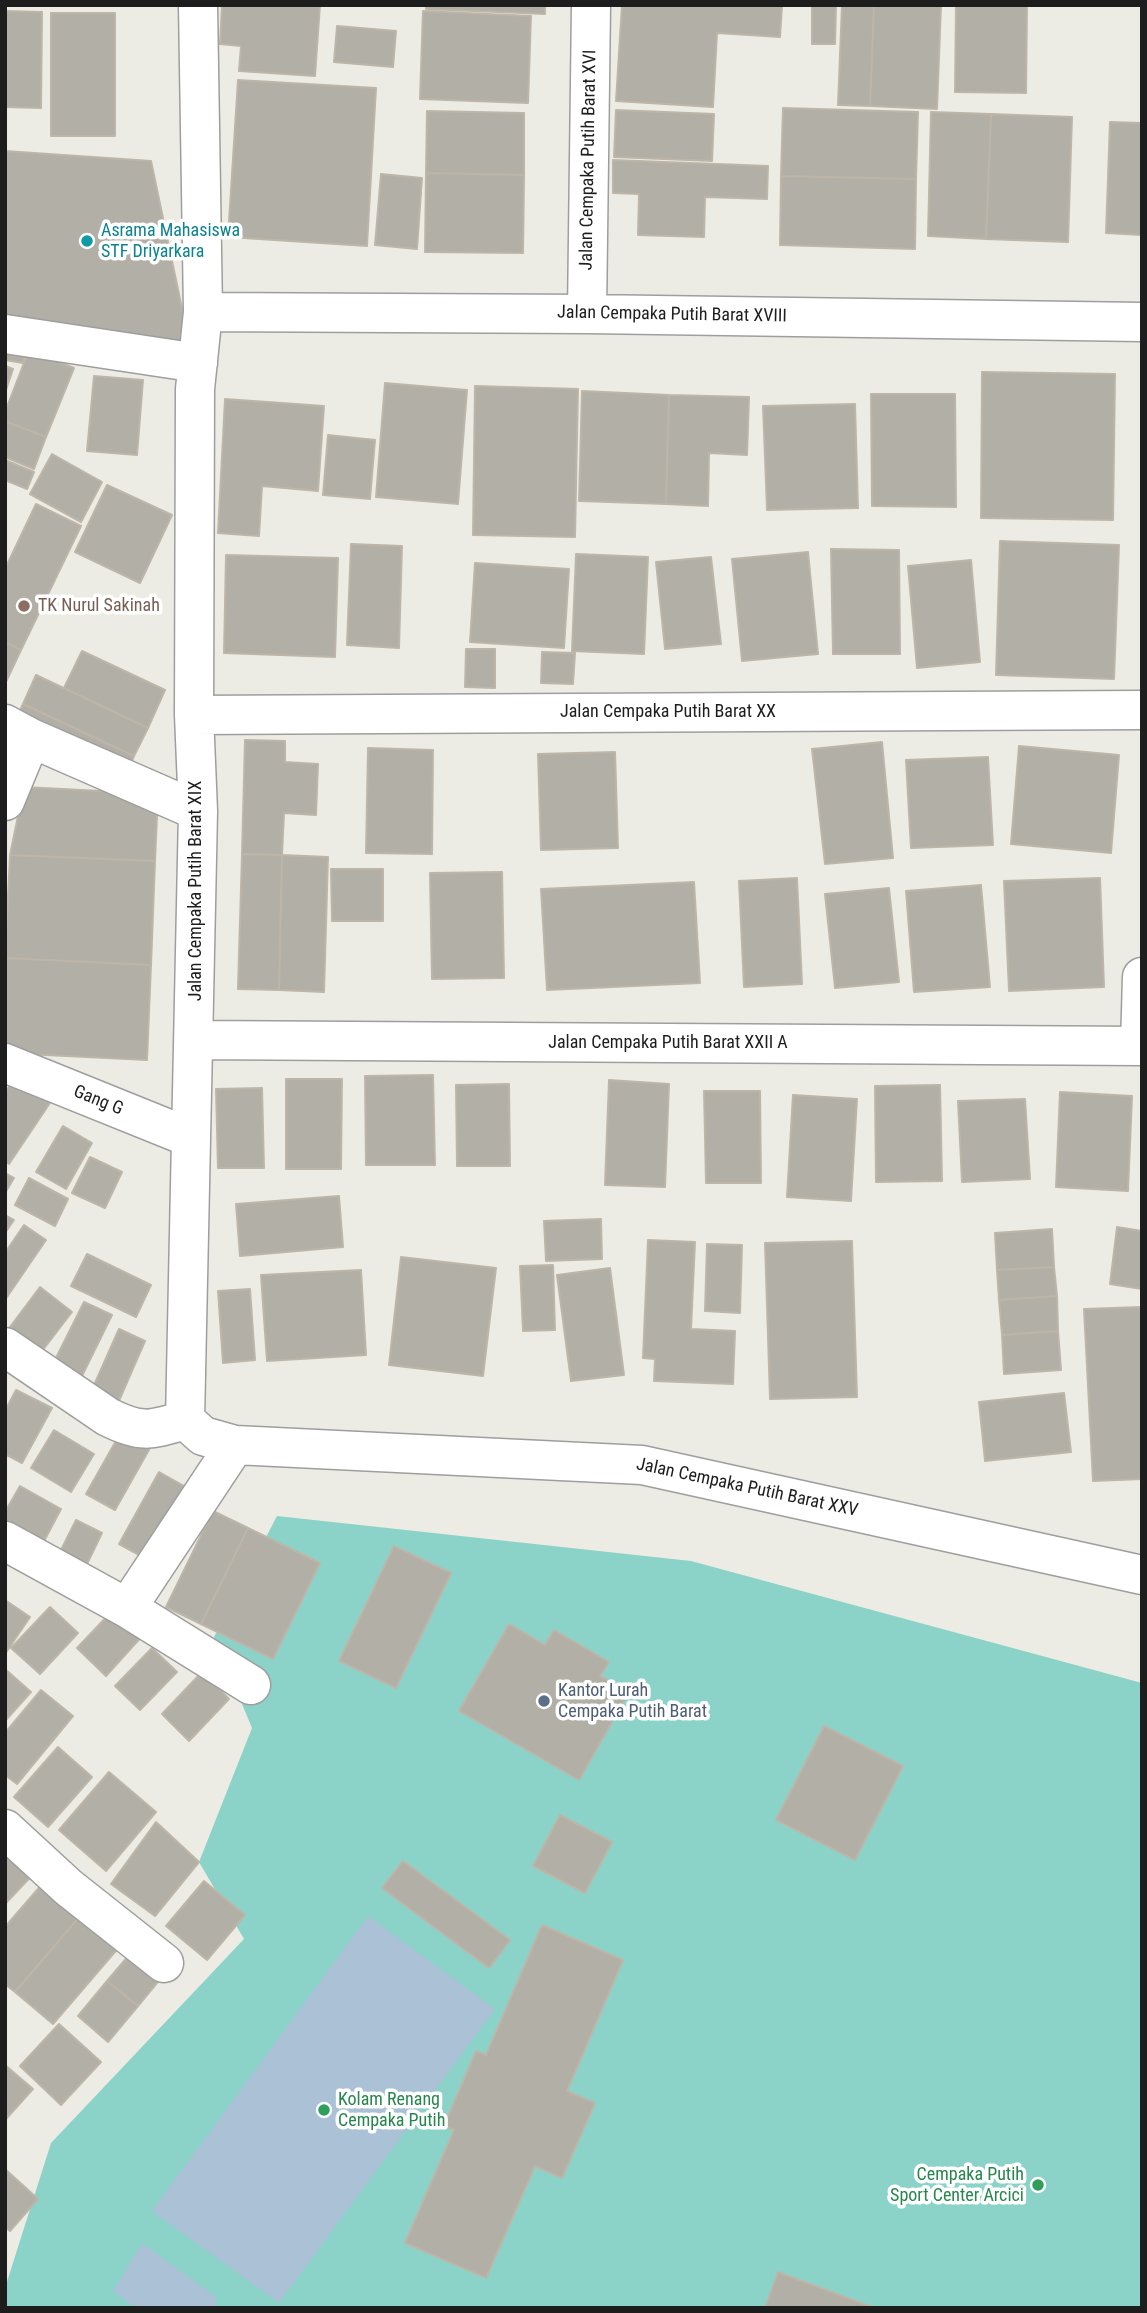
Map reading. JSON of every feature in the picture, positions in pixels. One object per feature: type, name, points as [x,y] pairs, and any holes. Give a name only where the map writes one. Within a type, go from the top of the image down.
[{"type":"street","name":"Jalan Cempaka Putih Barat XIX","points":[[185,1420],[198,811],[194,715],[195,389],[203,312],[198,5]]},
{"type":"street","name":"Jalan Cempaka Putih Barat XVI","points":[[587,314],[591,5]]},
{"type":"street","name":"Jalan Cempaka Putih Barat XVIII","points":[[203,312],[1142,322]]},
{"type":"street","points":[[5,334],[198,363]]},
{"type":"street","name":"Jalan Cempaka Putih Barat XX","points":[[194,715],[1142,709]]},
{"type":"street","points":[[5,801],[18,731],[198,811]]},
{"type":"street","points":[[1141,1046],[1142,977]]},
{"type":"street","name":"Jalan Cempaka Putih Barat XXII A","points":[[194,1040],[1141,1046]]},
{"type":"street","name":"Gang G","points":[[5,1063],[191,1138]]},
{"type":"street","points":[[5,1347],[108,1417],[126,1426],[149,1430],[185,1420]]},
{"type":"street","name":"Jalan Cempaka Putih Barat XXV","points":[[185,1420],[203,1436],[235,1445],[642,1465],[1142,1575]]},
{"type":"street","points":[[127,1608],[235,1445]]},
{"type":"street","points":[[5,1541],[127,1608],[251,1685]]},
{"type":"street","points":[[5,1829],[68,1886],[164,1962]]},
{"type":"shaded area","points":[[277,1516],[691,1561],[1142,1683],[1142,2308],[5,2308],[5,2288],[51,2143],[244,1939],[199,1862],[252,1728],[214,1637]]},
{"type":"shaded area","name":"Kolam Renang Cempaka Putih","points":[[368,1916],[495,2009],[279,2303],[152,2211]]},
{"type":"shaded area","points":[[142,2243],[216,2297],[216,2308],[136,2308],[113,2291]]},
{"type":"building","points":[[222,5],[320,5],[315,76],[239,71],[241,46],[220,44]]},
{"type":"building","points":[[426,5],[545,5],[545,14],[426,9]]},
{"type":"building","points":[[622,5],[782,5],[780,37],[717,33],[713,107],[616,101]]},
{"type":"building","points":[[812,5],[836,5],[835,44],[812,44]]},
{"type":"building","points":[[842,5],[874,5],[870,106],[838,105]]},
{"type":"building","points":[[874,5],[941,5],[937,109],[870,106]]},
{"type":"building","points":[[956,5],[1027,5],[1026,93],[955,92]]},
{"type":"building","points":[[5,11],[42,12],[41,108],[5,107]]},
{"type":"building","points":[[423,11],[531,16],[528,103],[420,99]]},
{"type":"building","points":[[51,13],[115,13],[115,136],[51,136]]},
{"type":"building","points":[[337,26],[396,31],[393,67],[334,62]]},
{"type":"building","points":[[238,80],[376,88],[367,246],[228,237]]},
{"type":"building","points":[[783,108],[918,112],[916,179],[781,176]]},
{"type":"building","points":[[616,110],[714,114],[712,161],[614,157]]},
{"type":"building","points":[[427,111],[524,113],[524,175],[426,173]]},
{"type":"building","points":[[931,112],[991,114],[986,239],[928,236]]},
{"type":"building","points":[[991,114],[1072,117],[1068,242],[986,239]]},
{"type":"building","points":[[1110,122],[1142,123],[1142,235],[1106,233]]},
{"type":"building","name":"Asrama Mahasiswa STF Driyarkara","points":[[5,151],[151,161],[192,356],[5,321]]},
{"type":"building","points":[[613,160],[768,166],[767,199],[705,197],[704,237],[638,235],[639,194],[613,193]]},
{"type":"building","points":[[426,173],[524,175],[523,253],[425,252]]},
{"type":"building","points":[[381,174],[422,178],[417,249],[375,245]]},
{"type":"building","points":[[781,176],[916,179],[915,249],[780,245]]},
{"type":"building","points":[[5,336],[28,340],[23,363],[5,360]]},
{"type":"building","points":[[29,350],[74,368],[46,437],[5,421],[5,412]]},
{"type":"building","points":[[5,366],[13,369],[5,393]]},
{"type":"building","points":[[982,372],[1115,374],[1113,520],[981,518]]},
{"type":"building","points":[[94,376],[143,380],[137,455],[87,451]]},
{"type":"building","points":[[385,383],[467,390],[458,504],[376,497]]},
{"type":"building","points":[[475,386],[578,389],[575,537],[473,535]]},
{"type":"building","points":[[582,391],[669,395],[666,504],[579,501]]},
{"type":"building","points":[[871,394],[955,394],[956,507],[872,506]]},
{"type":"building","points":[[669,395],[749,397],[747,455],[709,453],[708,506],[666,504]]},
{"type":"building","points":[[225,399],[324,406],[318,491],[262,486],[259,536],[218,533]]},
{"type":"building","points":[[855,404],[858,508],[767,510],[763,406]]},
{"type":"building","points":[[5,421],[46,437],[34,469],[5,457]]},
{"type":"building","points":[[328,435],[375,440],[370,499],[323,495]]},
{"type":"building","points":[[52,454],[102,482],[81,522],[30,494]]},
{"type":"building","points":[[5,460],[34,472],[27,489],[5,480]]},
{"type":"building","points":[[107,485],[172,515],[140,583],[75,552]]},
{"type":"building","name":"TK Nurul Sakinah","points":[[36,504],[81,526],[21,650],[5,642],[5,569]]},
{"type":"building","points":[[1000,541],[1119,545],[1114,679],[996,675]]},
{"type":"building","points":[[351,544],[402,546],[399,648],[347,645]]},
{"type":"building","points":[[831,549],[899,550],[900,654],[833,654]]},
{"type":"building","points":[[808,552],[818,654],[742,661],[732,559]]},
{"type":"building","points":[[576,554],[648,557],[644,654],[572,651]]},
{"type":"building","points":[[226,555],[338,558],[335,657],[224,653]]},
{"type":"building","points":[[711,557],[721,644],[665,649],[656,562]]},
{"type":"building","points":[[971,560],[980,662],[917,668],[908,566]]},
{"type":"building","points":[[475,563],[569,569],[564,648],[470,642]]},
{"type":"building","points":[[5,642],[21,650],[5,684]]},
{"type":"building","points":[[466,649],[495,649],[495,688],[465,687]]},
{"type":"building","points":[[82,651],[165,690],[148,728],[64,688]]},
{"type":"building","points":[[542,652],[575,653],[573,684],[541,683]]},
{"type":"building","points":[[36,675],[148,728],[134,756],[23,704]]},
{"type":"building","points":[[23,704],[134,756],[126,775],[14,723]]},
{"type":"building","points":[[245,740],[285,741],[285,762],[318,764],[316,815],[284,813],[282,855],[242,854]]},
{"type":"building","points":[[882,742],[893,858],[825,864],[812,749]]},
{"type":"building","points":[[1019,746],[1119,755],[1111,853],[1011,844]]},
{"type":"building","points":[[368,748],[433,750],[432,854],[366,853]]},
{"type":"building","points":[[615,752],[618,848],[541,850],[538,754]]},
{"type":"building","points":[[988,757],[993,845],[911,848],[906,760]]},
{"type":"building","points":[[24,787],[158,794],[155,861],[10,855]]},
{"type":"building","points":[[242,854],[282,855],[279,990],[238,989]]},
{"type":"building","points":[[10,855],[155,861],[151,965],[5,958]]},
{"type":"building","points":[[282,855],[328,857],[324,992],[279,990]]},
{"type":"building","points":[[331,869],[383,869],[383,921],[332,921]]},
{"type":"building","points":[[502,872],[504,978],[432,979],[430,873]]},
{"type":"building","points":[[797,878],[802,984],[744,987],[739,881]]},
{"type":"building","points":[[1100,878],[1104,987],[1009,991],[1004,881]]},
{"type":"building","points":[[694,882],[700,983],[547,990],[541,889]]},
{"type":"building","points":[[981,885],[990,987],[914,992],[906,891]]},
{"type":"building","points":[[889,888],[899,982],[835,988],[825,894]]},
{"type":"building","points":[[5,958],[151,965],[147,1060],[5,1053]]},
{"type":"building","points":[[18,1073],[54,1097],[9,1164],[5,1161],[5,1093]]},
{"type":"building","points":[[433,1075],[435,1165],[366,1165],[365,1076]]},
{"type":"building","points":[[286,1079],[342,1079],[341,1169],[286,1169]]},
{"type":"building","points":[[609,1080],[669,1084],[665,1187],[605,1185]]},
{"type":"building","points":[[509,1084],[510,1166],[457,1166],[456,1085]]},
{"type":"building","points":[[940,1085],[942,1181],[876,1182],[875,1086]]},
{"type":"building","points":[[262,1088],[264,1168],[218,1168],[216,1089]]},
{"type":"building","points":[[704,1091],[760,1091],[761,1183],[706,1183]]},
{"type":"building","points":[[1060,1092],[1132,1096],[1128,1191],[1056,1187]]},
{"type":"building","points":[[793,1095],[857,1099],[851,1201],[787,1197]]},
{"type":"building","points":[[1025,1099],[1030,1179],[962,1182],[958,1101]]},
{"type":"building","points":[[63,1126],[92,1143],[66,1189],[36,1172]]},
{"type":"building","points":[[90,1157],[122,1172],[105,1208],[72,1193]]},
{"type":"building","points":[[5,1173],[14,1178],[5,1193]]},
{"type":"building","points":[[29,1178],[68,1199],[55,1226],[15,1205]]},
{"type":"building","points":[[339,1196],[343,1247],[240,1256],[236,1204]]},
{"type":"building","points":[[5,1215],[14,1220],[5,1233]]},
{"type":"building","points":[[601,1219],[602,1259],[546,1261],[544,1221]]},
{"type":"building","points":[[24,1225],[46,1240],[5,1300],[5,1253]]},
{"type":"building","points":[[1117,1227],[1142,1231],[1142,1289],[1110,1284]]},
{"type":"building","points":[[1052,1229],[1054,1267],[997,1270],[995,1233]]},
{"type":"building","points":[[648,1240],[695,1242],[691,1329],[735,1331],[733,1384],[654,1381],[655,1359],[643,1358]]},
{"type":"building","points":[[852,1241],[857,1397],[770,1399],[765,1243]]},
{"type":"building","points":[[707,1244],[742,1245],[740,1313],[705,1311]]},
{"type":"building","points":[[87,1254],[151,1285],[136,1317],[71,1286]]},
{"type":"building","points":[[401,1257],[496,1268],[483,1376],[389,1365]]},
{"type":"building","points":[[553,1265],[555,1330],[523,1331],[520,1266]]},
{"type":"building","points":[[1054,1267],[1057,1296],[999,1300],[997,1270]]},
{"type":"building","points":[[610,1268],[624,1375],[571,1381],[557,1275]]},
{"type":"building","points":[[361,1270],[366,1355],[267,1361],[261,1275]]},
{"type":"building","points":[[40,1287],[72,1312],[39,1355],[7,1331]]},
{"type":"building","points":[[250,1289],[255,1360],[223,1363],[218,1291]]},
{"type":"building","points":[[1057,1296],[1058,1331],[1002,1335],[999,1300]]},
{"type":"building","points":[[84,1302],[112,1315],[80,1380],[52,1366]]},
{"type":"building","points":[[1141,1307],[1142,1479],[1093,1481],[1084,1309]]},
{"type":"building","points":[[119,1329],[145,1341],[118,1403],[91,1392]]},
{"type":"building","points":[[1058,1331],[1061,1370],[1004,1374],[1002,1335]]},
{"type":"building","points":[[16,1390],[52,1408],[22,1463],[5,1454],[5,1411]]},
{"type":"building","points":[[1064,1393],[1071,1452],[985,1461],[979,1402]]},
{"type":"building","points":[[54,1430],[94,1454],[71,1492],[31,1468]]},
{"type":"building","points":[[121,1432],[150,1448],[115,1510],[86,1494]]},
{"type":"building","points":[[159,1472],[193,1491],[154,1563],[119,1544]]},
{"type":"building","points":[[20,1486],[61,1509],[43,1543],[5,1522],[5,1512]]},
{"type":"building","points":[[213,1511],[248,1528],[201,1624],[166,1607]]},
{"type":"building","points":[[76,1520],[102,1533],[87,1564],[61,1550]]},
{"type":"building","points":[[248,1528],[320,1563],[273,1659],[201,1624]]},
{"type":"building","points":[[394,1546],[451,1573],[396,1688],[339,1661]]},
{"type":"building","points":[[5,1600],[30,1617],[5,1654]]},
{"type":"building","points":[[50,1607],[78,1633],[40,1674],[11,1648]]},
{"type":"building","points":[[115,1608],[144,1634],[106,1676],[77,1648]]},
{"type":"building","name":"Kantor Lurah Cempaka Putih Barat","points":[[509,1624],[545,1645],[554,1630],[609,1662],[600,1676],[629,1692],[579,1780],[459,1711]]},
{"type":"building","points":[[152,1648],[177,1672],[140,1710],[115,1686]]},
{"type":"building","points":[[5,1669],[31,1692],[5,1721]]},
{"type":"building","points":[[202,1672],[229,1699],[189,1741],[162,1714]]},
{"type":"building","points":[[41,1690],[73,1716],[17,1784],[5,1775],[5,1733]]},
{"type":"building","points":[[824,1726],[903,1766],[855,1860],[776,1820]]},
{"type":"building","points":[[58,1747],[92,1777],[48,1827],[14,1797]]},
{"type":"building","points":[[109,1772],[156,1812],[106,1871],[59,1830]]},
{"type":"building","points":[[560,1815],[612,1842],[585,1893],[533,1866]]},
{"type":"building","points":[[156,1822],[199,1862],[155,1916],[111,1884]]},
{"type":"building","points":[[5,1832],[41,1866],[5,1904]]},
{"type":"building","points":[[403,1861],[510,1940],[489,1968],[382,1888]]},
{"type":"building","points":[[50,1875],[88,1907],[15,1992],[5,1984],[5,1927]]},
{"type":"building","points":[[204,1881],[245,1915],[207,1960],[166,1926]]},
{"type":"building","points":[[88,1907],[126,1939],[53,2024],[15,1992]]},
{"type":"building","points":[[542,1925],[623,1960],[567,2091],[595,2103],[562,2178],[535,2166],[486,2278],[405,2243],[454,2130],[444,2126],[476,2051],[486,2055]]},
{"type":"building","points":[[136,1947],[166,1972],[138,2006],[107,1981]]},
{"type":"building","points":[[107,1981],[138,2006],[108,2042],[78,2016]]},
{"type":"building","points":[[59,2024],[101,2062],[61,2105],[20,2066]]},
{"type":"building","points":[[5,2065],[33,2089],[5,2120]]},
{"type":"building","points":[[5,2169],[38,2199],[10,2231],[5,2227]]},
{"type":"building","points":[[778,2272],[872,2307],[872,2308],[765,2308]]},
{"type":"place","name":"Asrama Mahasiswa STF Driyarkara","points":[[87,241]]},
{"type":"place","name":"TK Nurul Sakinah","points":[[24,606]]},
{"type":"place","name":"Kantor Lurah Cempaka Putih Barat","points":[[544,1701]]},
{"type":"place","name":"Kolam Renang Cempaka Putih","points":[[324,2110]]},
{"type":"place","name":"Cempaka Putih Sport Center Arcici","points":[[1038,2185]]}]
